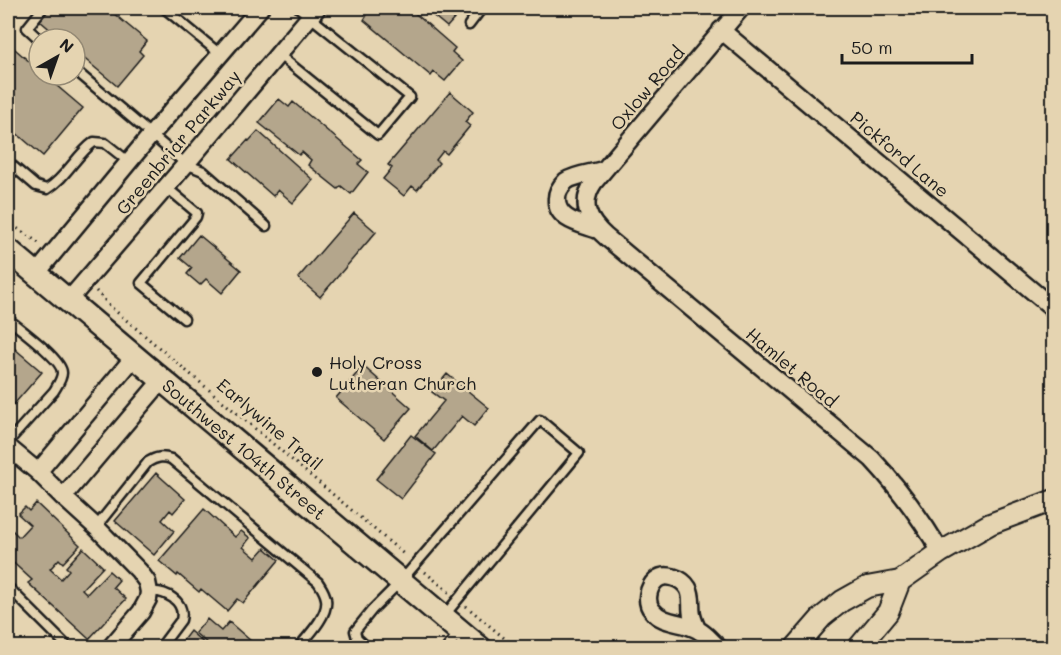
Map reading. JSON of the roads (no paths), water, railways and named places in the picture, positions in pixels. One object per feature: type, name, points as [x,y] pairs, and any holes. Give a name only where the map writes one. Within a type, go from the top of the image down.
[{"type":"main road","name":"Southwest 104th Street","points":[[8,250],[162,380],[408,572],[452,624],[480,648]]},
{"type":"street","name":"Greenbriar Parkway","points":[[36,274],[260,8]]},
{"type":"street","name":"Oxlow Road","points":[[587,196],[603,171],[741,8]]},
{"type":"street","name":"Greenbriar Parkway","points":[[68,301],[278,54],[308,10]]},
{"type":"street","name":"Pickford Lane","points":[[722,30],[1053,309]]},
{"type":"street","name":"Hamlet Road","points":[[598,230],[569,219],[561,213],[557,207],[557,199],[558,192],[567,181],[603,171]]},
{"type":"street","name":"Hamlet Road","points":[[587,196],[587,211],[598,230],[872,459],[906,498],[941,552]]},
{"type":"street","points":[[38,472],[135,356]]},
{"type":"street","points":[[63,497],[162,380]]},
{"type":"street","points":[[8,447],[96,527],[147,582],[148,600],[141,612],[110,648]]},
{"type":"street","points":[[795,648],[822,617],[842,601],[867,587],[900,581],[941,552],[990,524],[1053,500]]},
{"type":"street","points":[[858,648],[888,612],[900,581]]},
{"type":"street","points":[[697,628],[719,648]]},
{"type":"lane","points":[[28,27],[43,8]]},
{"type":"lane","points":[[164,8],[220,54]]},
{"type":"lane","points":[[469,25],[482,8]]},
{"type":"lane","points":[[278,54],[378,135],[410,97],[308,10]]},
{"type":"lane","points":[[87,80],[186,164],[203,171],[266,226]]},
{"type":"lane","points":[[8,162],[36,186],[47,189],[57,183],[85,149],[94,142],[105,143],[129,162]]},
{"type":"lane","points":[[166,187],[197,213],[196,217],[141,283],[184,320]]},
{"type":"lane","points":[[8,319],[52,355],[63,372],[54,391],[8,442]]},
{"type":"lane","points":[[368,648],[357,638],[356,631],[540,420],[579,453],[452,624]]},
{"type":"lane","points":[[96,527],[148,462],[155,458],[171,459],[318,582],[323,589],[327,600],[321,619],[298,648]]},
{"type":"lane","points":[[8,587],[69,648]]},
{"type":"lane","points":[[149,592],[165,593],[174,598],[182,610],[182,620],[160,648]]},
{"type":"place","name":"Holy Cross Lutheran Church","points":[[317,372]]}]
